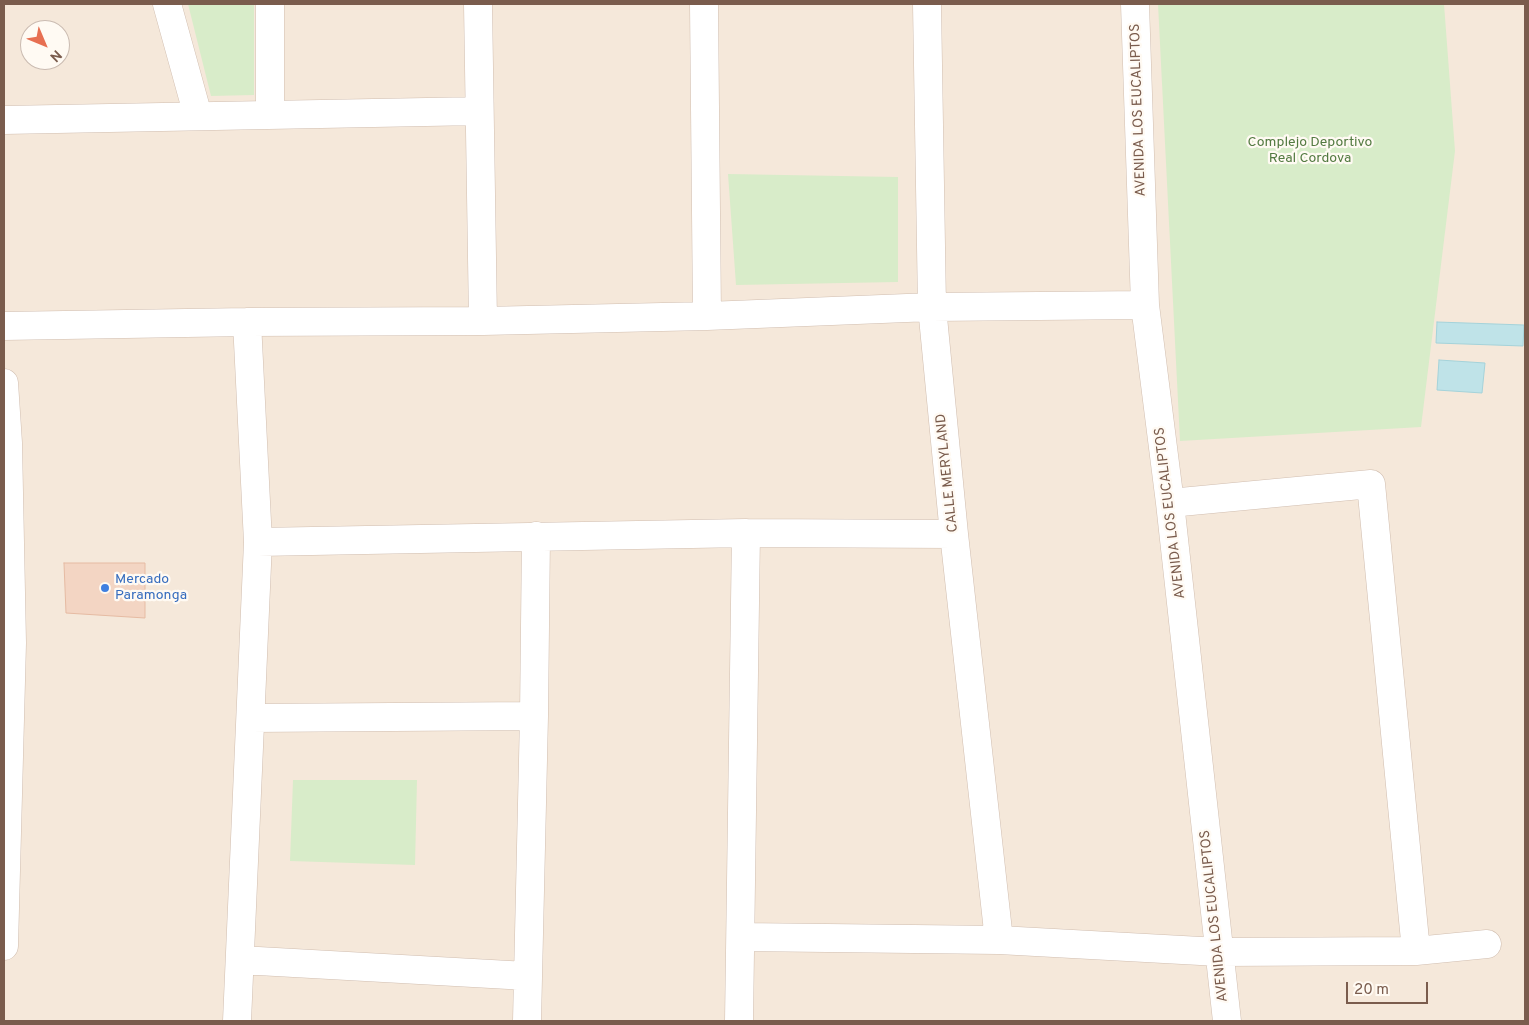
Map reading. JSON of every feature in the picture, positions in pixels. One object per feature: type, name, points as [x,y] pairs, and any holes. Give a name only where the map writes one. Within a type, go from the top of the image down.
[{"type":"street","points":[[167,4],[198,116]]},
{"type":"street","points":[[270,4],[270,115]]},
{"type":"street","points":[[478,4],[482,321]]},
{"type":"street","points":[[704,4],[708,316]]},
{"type":"street","name":"CALLE MERYLAND","points":[[926,4],[932,307],[954,534],[999,940]]},
{"type":"street","name":"AVENIDA LOS EUCALIPTOS","points":[[1136,4],[1145,305],[1170,503],[1227,1021]]},
{"type":"street","points":[[4,120],[479,111]]},
{"type":"street","points":[[4,326],[482,321],[708,316],[932,307],[1145,305]]},
{"type":"street","points":[[237,1021],[258,542],[247,322]]},
{"type":"street","points":[[4,383],[8,443],[8,643],[4,946]]},
{"type":"street","points":[[1170,503],[1371,484],[1416,951]]},
{"type":"street","points":[[739,1021],[746,532]]},
{"type":"street","points":[[258,542],[746,532],[954,534]]},
{"type":"street","points":[[527,1021],[536,536]]},
{"type":"street","points":[[251,718],[534,716]]},
{"type":"street","points":[[741,937],[999,940],[1219,952],[1416,951],[1487,944]]},
{"type":"street","points":[[240,960],[527,976]]},
{"type":"shaded area","points":[[4,4],[1525,4],[1525,1021],[4,1021]]},
{"type":"green space","points":[[188,4],[254,4],[254,95],[211,96]]},
{"type":"green space","name":"Complejo Deportivo Real Cordova","points":[[1158,4],[1444,4],[1455,151],[1421,427],[1180,441]]},
{"type":"green space","points":[[728,174],[898,177],[898,282],[736,285]]},
{"type":"green space","points":[[293,780],[417,780],[415,865],[290,861]]},
{"type":"water","points":[[1437,322],[1524,325],[1523,346],[1436,343]]},
{"type":"water","points":[[1439,360],[1485,363],[1482,393],[1437,390]]},
{"type":"building","name":"Mercado Paramonga","points":[[64,563],[145,563],[145,618],[66,613]]},
{"type":"place","name":"Mercado Paramonga","points":[[105,588]]}]
